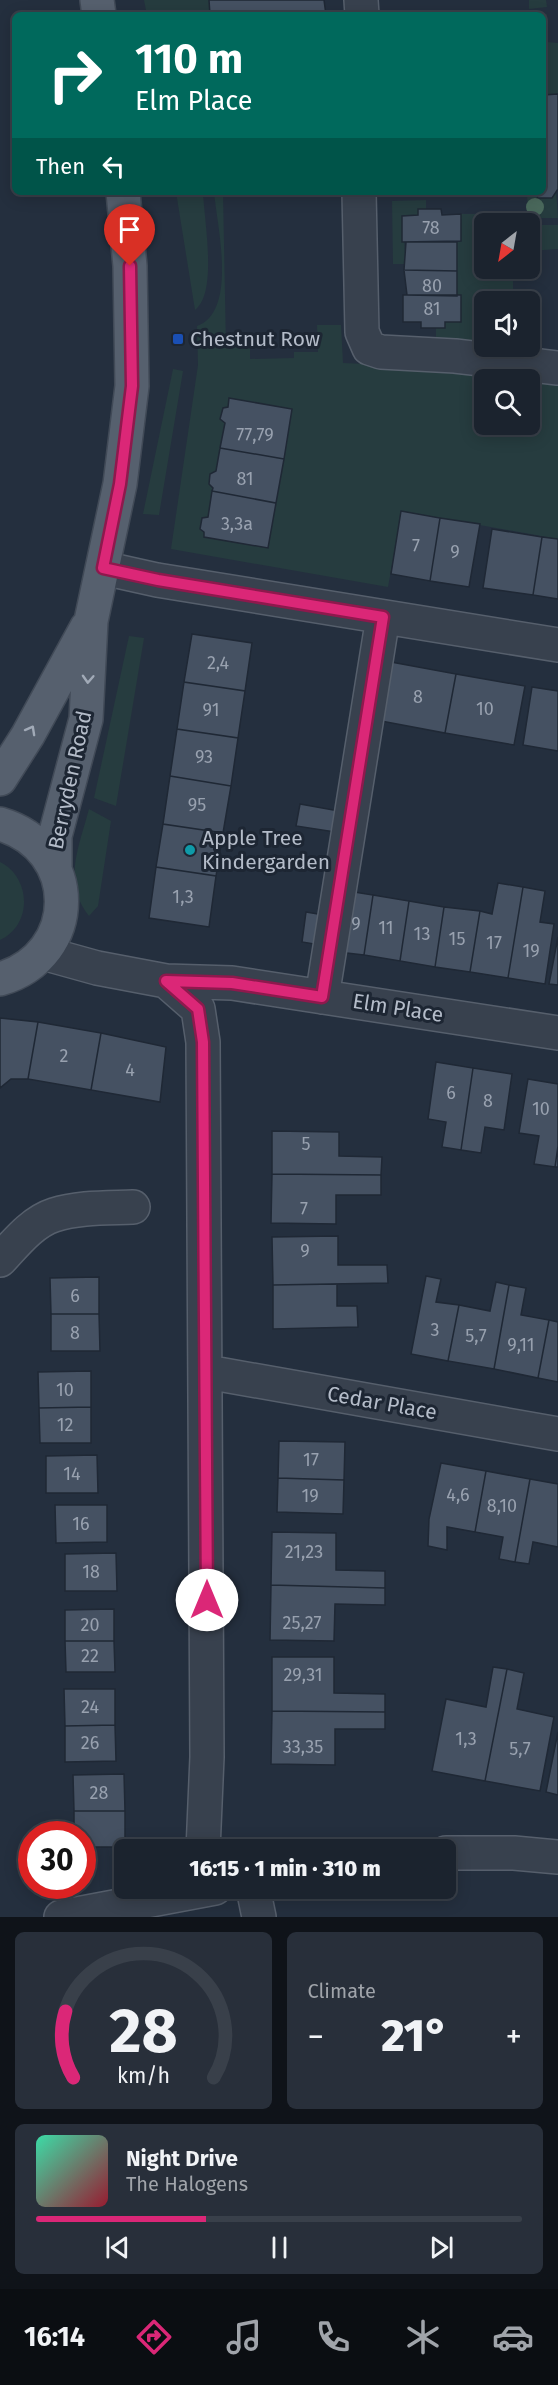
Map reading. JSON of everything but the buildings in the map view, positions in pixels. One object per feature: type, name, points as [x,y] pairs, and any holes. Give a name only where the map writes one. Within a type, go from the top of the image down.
[{"type":"main road","name":"Berryden Road","points":[[55,868],[55,836],[86,719],[91,621],[120,484],[132,386],[130,266],[123,195]]},
{"type":"main road","name":"Berryden Road","points":[[0,779],[28,735],[91,621]]},
{"type":"main road","points":[[0,824],[30,837],[44,851],[55,868],[61,890],[61,912],[55,934],[44,953],[30,966],[0,979]]},
{"type":"street","points":[[359,195],[362,332],[369,348],[381,352],[455,356],[558,368]]},
{"type":"street","points":[[103,568],[158,580],[558,645]]},
{"type":"street","points":[[322,997],[383,617]]},
{"type":"street","name":"Elm Place","points":[[44,953],[97,968],[166,981],[232,983],[558,1033]]},
{"type":"street","points":[[166,981],[198,1009],[203,1042],[207,1372],[207,1757],[203,1839]]},
{"type":"street","points":[[0,1260],[29,1230],[52,1215],[79,1210],[133,1207]]},
{"type":"street","name":"Cedar Place","points":[[207,1372],[558,1434]]},
{"type":"street","points":[[456,1853],[514,1853],[558,1857]]},
{"type":"street","points":[[61,1917],[158,1899]]},
{"type":"street","points":[[256,1899],[259,1917]]},
{"type":"green space","points":[[144,0],[209,0],[210,12],[146,12]]},
{"type":"green space","points":[[529,0],[546,0],[547,7],[529,9]]},
{"type":"green space","points":[[546,14],[547,42],[558,43],[558,94],[546,95]]},
{"type":"green space","points":[[556,189],[558,218],[540,218],[540,213],[528,213],[527,195],[536,195],[538,198],[552,198]]},
{"type":"green space","points":[[176,195],[203,195],[208,273],[202,301],[195,310]]},
{"type":"green space","points":[[214,195],[223,195],[226,347],[250,346],[250,359],[294,358],[294,352],[318,352],[317,325],[341,325],[343,363],[474,370],[474,435],[540,435],[540,378],[558,380],[558,539],[402,511],[388,587],[171,549],[198,365],[197,326],[210,317],[217,304],[222,266]]},
{"type":"green space","points":[[426,200],[426,209],[418,215],[402,216],[406,264],[393,264],[392,201]]},
{"type":"green space","points":[[461,214],[474,214],[474,279],[513,279],[513,291],[474,291],[474,345],[436,341],[436,328],[444,328],[457,296],[457,242],[461,241]]},
{"type":"green space","points":[[540,225],[558,225],[558,249],[540,250]]},
{"type":"green space","points":[[173,369],[183,371],[159,515],[143,514]]},
{"type":"green space","points":[[129,636],[144,638],[116,806],[94,798]]},
{"type":"green space","points":[[89,809],[111,821],[98,906],[89,916],[76,890],[74,877],[77,851]]},
{"type":"green space","points":[[0,862],[18,878],[24,901],[23,913],[18,924],[11,933],[0,940]]},
{"type":"place","name":"Chestnut Row","points":[[178,339]]},
{"type":"place","name":"Apple Tree Kindergarden","points":[[190,850]]},
{"type":"route","points":[[130,266],[132,386],[120,484],[103,568],[158,580],[383,617],[322,997],[232,983],[166,981],[198,1009],[203,1042],[207,1600]]}]
